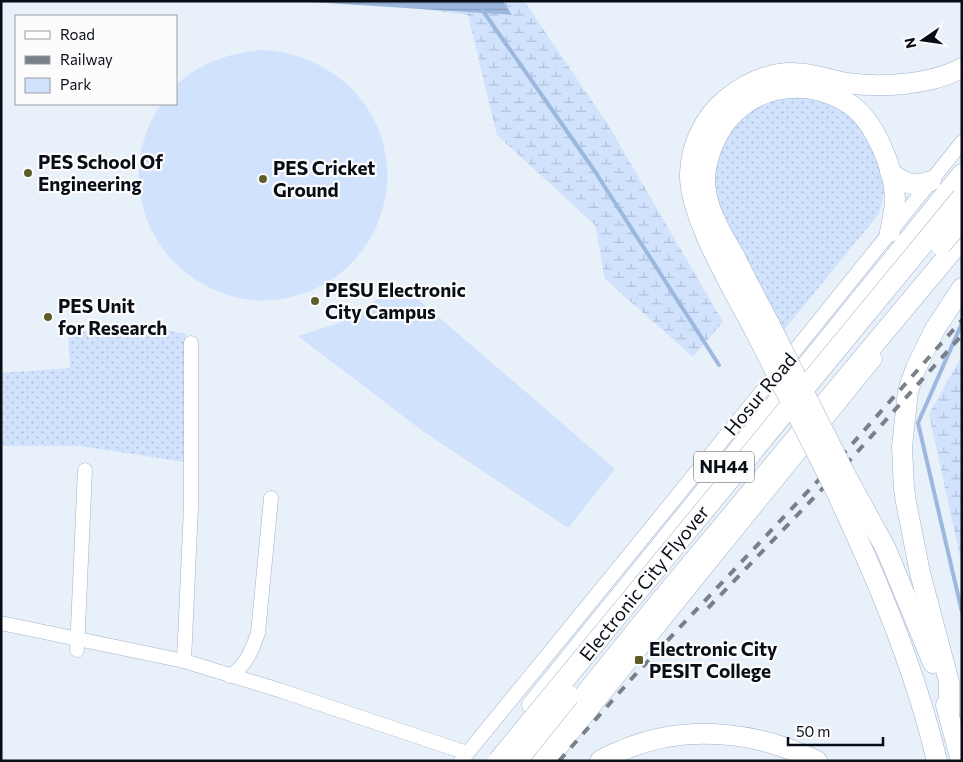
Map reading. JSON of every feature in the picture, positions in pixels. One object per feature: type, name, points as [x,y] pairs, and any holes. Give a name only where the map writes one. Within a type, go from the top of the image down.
[{"type":"highway","points":[[763,329],[724,272],[696,210],[690,174],[693,153],[706,121],[719,105],[748,84],[778,74],[808,74],[865,85],[921,81],[962,68]]},
{"type":"highway","points":[[890,232],[895,198],[885,152],[866,120],[852,105],[835,96],[817,90],[803,87],[786,88],[766,93],[748,102],[736,110],[723,124],[708,160],[705,180],[707,200],[763,329],[839,480],[889,612],[924,714],[937,761]]},
{"type":"highway","points":[[890,172],[903,182],[912,184],[925,184],[931,181]]},
{"type":"highway","name":"Hosur Road","points":[[486,761],[962,174]]},
{"type":"highway","name":"Electronic City Flyover","points":[[498,761],[962,197]]},
{"type":"highway","name":"Electronic City Flyover","points":[[517,761],[708,522],[962,220]]},
{"type":"highway","name":"NH44","points":[[531,761],[656,606],[962,240]]},
{"type":"highway","points":[[950,717],[949,682],[920,573],[906,502],[902,447],[908,391],[916,368],[935,329],[960,294]]},
{"type":"highway","points":[[839,480],[886,549],[935,669],[961,761]]},
{"type":"highway","points":[[600,761],[643,742],[677,735],[706,733],[760,740],[785,747],[817,761]]},
{"type":"street","name":"Hosur Road","points":[[464,757],[787,362],[962,142]]},
{"type":"street","points":[[550,761],[962,251]]},
{"type":"street","points":[[184,661],[191,507],[191,343]]},
{"type":"street","points":[[77,644],[85,470]]},
{"type":"street","points":[[230,676],[243,666],[258,633],[271,498]]},
{"type":"street","points":[[1,623],[77,644],[184,661],[279,690],[464,757]]},
{"type":"green space","points":[[358,1],[524,1],[607,123],[723,322],[693,357],[605,279],[595,225],[497,135],[468,15]]},
{"type":"green space","name":"PES Cricket Ground","points":[[264,50],[296,56],[325,68],[349,86],[367,108],[380,134],[387,163],[386,194],[377,225],[356,258],[338,275],[316,288],[287,298],[269,300],[243,299],[221,293],[197,281],[177,265],[160,245],[153,233],[141,201],[139,184],[141,151],[146,134],[160,105],[178,105],[178,83],[206,64],[228,56]]},
{"type":"green space","points":[[796,97],[831,105],[850,116],[856,122],[878,160],[884,192],[878,215],[783,331],[718,204],[714,181],[716,164],[721,148],[728,134],[738,122],[764,105]]},
{"type":"green space","points":[[406,289],[615,469],[568,528],[420,429],[298,336],[336,324],[369,306],[384,293]]},
{"type":"green space","points":[[134,323],[186,334],[184,462],[81,446],[1,446],[1,373],[70,368],[68,334]]},
{"type":"green space","points":[[962,356],[962,566],[929,414]]},
{"type":"shaded area","points":[[296,1],[503,1],[512,15]]},
{"type":"waterway","points":[[483,11],[594,170],[719,365]]},
{"type":"waterway","points":[[962,323],[918,423],[962,612]]},
{"type":"railway","points":[[559,761],[634,676],[845,452],[962,320]]},
{"type":"railway","points":[[708,608],[851,459],[962,335]]},
{"type":"place","name":"PES School Of Engineering","points":[[28,173]]},
{"type":"place","name":"PES Cricket Ground","points":[[263,179]]},
{"type":"place","name":"PESU Electronic City Campus","points":[[315,301]]},
{"type":"place","name":"PES Unit for Research","points":[[48,317]]},
{"type":"place","name":"Electronic City PESIT College","points":[[639,660]]}]
